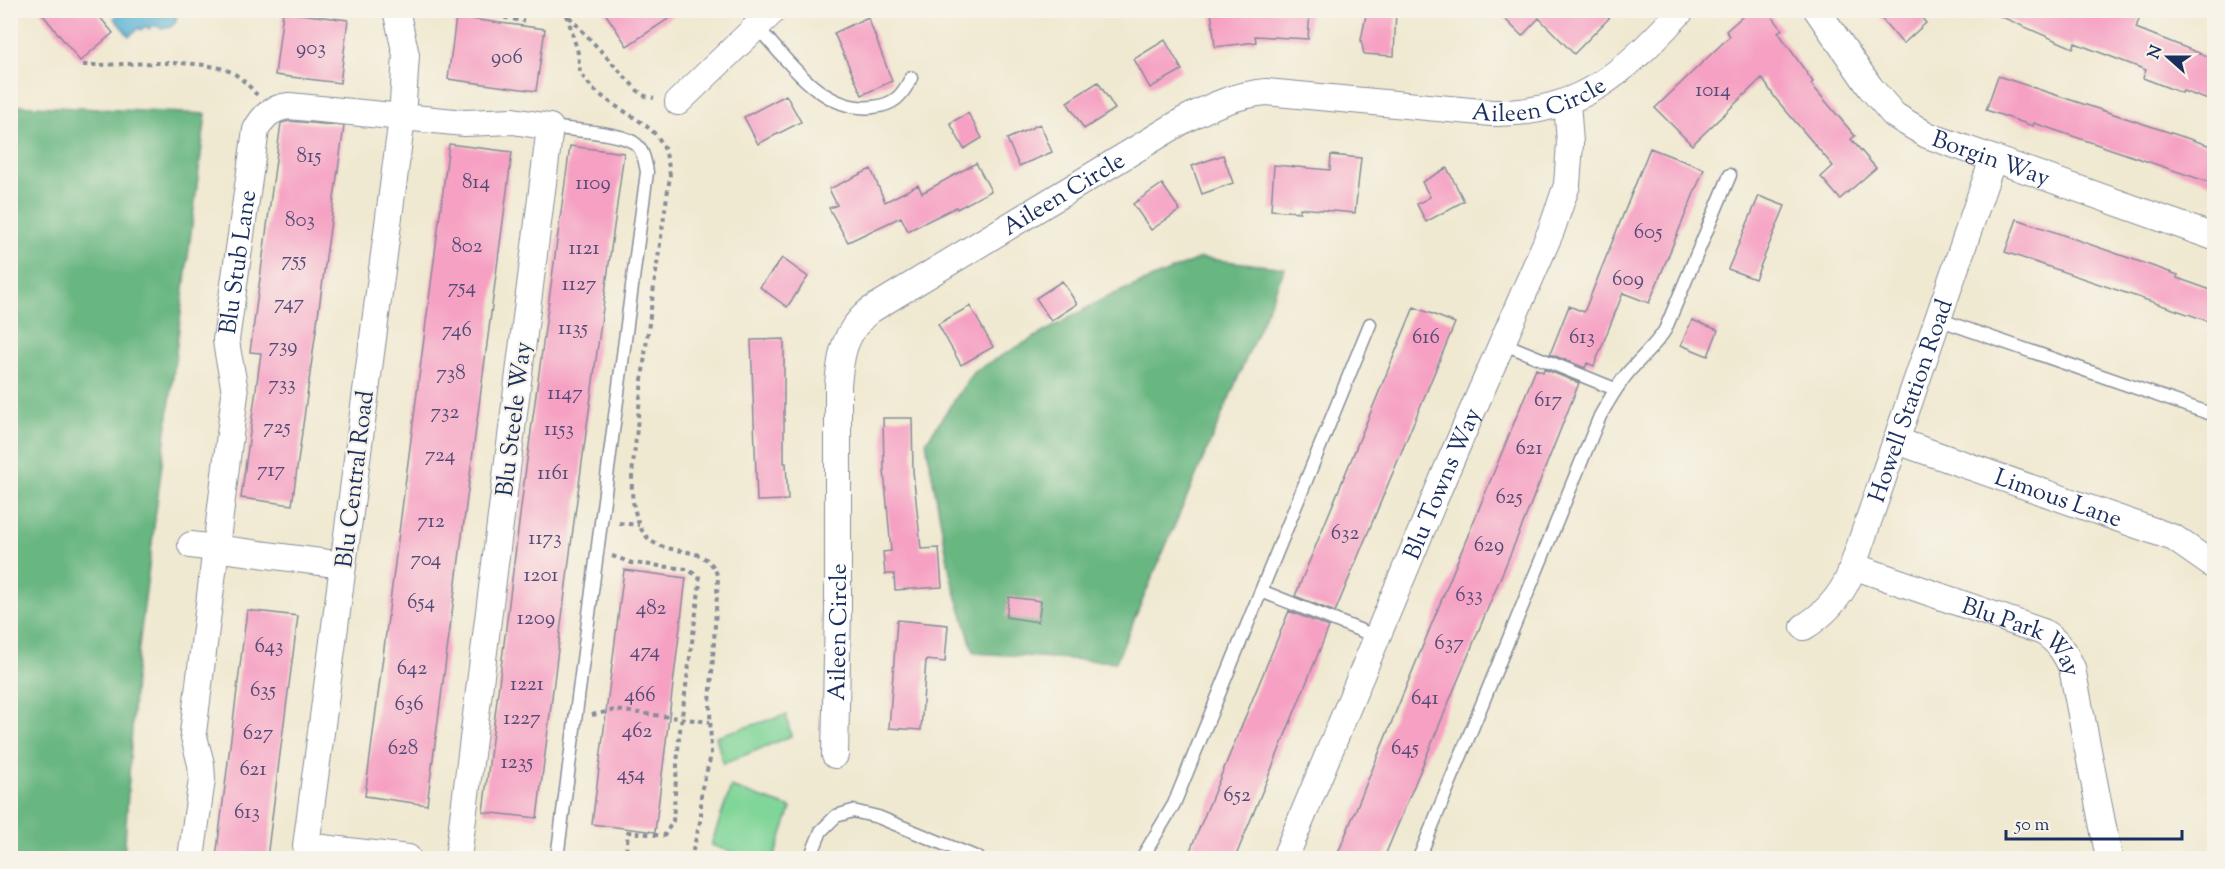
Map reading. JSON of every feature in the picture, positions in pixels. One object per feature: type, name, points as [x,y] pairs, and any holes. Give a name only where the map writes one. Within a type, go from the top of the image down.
[{"type":"street","name":"Blu Central Road","points":[[396,10],[406,55],[402,117],[306,846],[408,858]]},
{"type":"street","name":"Borgin Way","points":[[1817,10],[1870,87],[1894,114],[1927,135],[2214,237]]},
{"type":"street","name":"Aileen Circle","points":[[835,756],[838,609],[838,385],[840,359],[846,339],[856,322],[868,310],[1184,120],[1218,103],[1243,94],[1266,92],[1513,114],[1567,102],[1616,75],[1643,52],[1671,14]]},
{"type":"street","points":[[669,100],[765,19]]},
{"type":"street","name":"Blu Towns Way","points":[[1285,858],[1447,469],[1551,231],[1567,185],[1570,143],[1567,102]]},
{"type":"street","points":[[270,112],[278,107],[289,106],[465,123],[513,121],[549,127]]},
{"type":"street","name":"Blu Stub Lane","points":[[191,858],[202,779],[201,764],[193,733],[203,547],[235,394],[233,374],[227,357],[226,340],[256,130],[262,119],[270,112]]},
{"type":"street","name":"Blu Steele Way","points":[[458,858],[549,127]]},
{"type":"street","name":"Howell Station Road","points":[[1804,627],[1826,611],[1844,589],[1993,159]]},
{"type":"street","name":"Limous Lane","points":[[1897,441],[2174,538],[2214,566]]},
{"type":"street","points":[[203,547],[343,565]]},
{"type":"street","name":"Blu Park Way","points":[[1853,566],[2043,632],[2064,651],[2073,668],[2109,858]]},
{"type":"lane","points":[[765,19],[813,86],[828,99],[845,105],[865,108],[883,106],[897,100],[911,78]]},
{"type":"lane","points":[[549,127],[620,137],[635,143],[643,155],[647,172],[557,858]]},
{"type":"lane","points":[[1419,858],[1600,416],[1615,389],[1633,366],[1653,348],[1665,330],[1730,175]]},
{"type":"lane","points":[[1938,319],[2214,415]]},
{"type":"lane","points":[[1142,858],[1174,804],[1371,324]]},
{"type":"lane","points":[[1502,344],[1615,389]]},
{"type":"lane","points":[[1261,591],[1377,638]]},
{"type":"lane","points":[[810,858],[821,831],[836,816],[853,811],[878,817],[978,858]]},
{"type":"path","points":[[563,10],[637,90],[651,98],[669,100]]},
{"type":"path","points":[[434,17],[469,12],[524,21]]},
{"type":"path","points":[[567,15],[578,53],[580,73],[584,80],[602,96],[655,132],[663,145],[668,161],[670,176],[638,406],[630,489],[639,525],[647,538],[654,544],[707,558],[715,566],[718,578],[710,722],[711,756],[701,791],[701,818],[691,858]]},
{"type":"path","points":[[83,65],[173,64],[215,67],[234,73],[250,86],[270,112]]},
{"type":"path","points":[[614,522],[639,525]]},
{"type":"path","points":[[609,556],[632,563],[687,569],[699,577],[674,782],[673,821],[664,836],[628,832],[626,853]]},
{"type":"path","points":[[588,715],[615,710],[710,722]]},
{"type":"green space","points":[[11,105],[206,114],[135,678],[124,858],[11,858]]},
{"type":"green space","points":[[1200,258],[1285,268],[1116,662],[974,653],[951,578],[926,442],[974,371],[1105,298]]},
{"type":"green space","points":[[786,715],[791,736],[723,764],[716,736]]},
{"type":"green space","points":[[731,787],[791,808],[774,858],[750,858],[711,845]]},
{"type":"water","points":[[122,11],[176,11],[177,16],[171,27],[163,28],[154,25],[149,29],[146,26],[141,30],[139,28],[129,36],[114,18]]},
{"type":"building","points":[[39,10],[94,10],[113,33],[80,61]]},
{"type":"building","points":[[603,10],[682,10],[627,46]]},
{"type":"building","points":[[1211,10],[1310,10],[1308,39],[1255,36],[1256,42],[1215,47]]},
{"type":"building","points":[[1367,10],[1396,10],[1394,56],[1364,54],[1361,40]]},
{"type":"building","points":[[1496,10],[1617,10],[1574,54],[1539,18],[1522,36]]},
{"type":"building","points":[[1750,10],[1767,10],[1782,29],[1778,32],[1813,82],[1811,84],[1855,136],[1851,139],[1876,168],[1840,199],[1821,177],[1833,166],[1776,99],[1762,78],[1692,145],[1655,108],[1730,36],[1726,31]]},
{"type":"building","points":[[1874,10],[1915,10],[1926,23],[1903,44]]},
{"type":"building","points":[[1986,10],[2127,10],[2140,16],[2136,28],[2214,59],[2214,102],[2143,78],[2146,70],[2075,43],[2073,48]]},
{"type":"building","points":[[283,12],[348,20],[340,83],[275,75]]},
{"type":"building","points":[[456,17],[545,29],[536,91],[448,79]]},
{"type":"building","points":[[868,17],[892,81],[862,95],[834,33]]},
{"type":"building","points":[[1165,40],[1182,70],[1150,88],[1134,59]]},
{"type":"building","points":[[1998,76],[2214,147],[2214,184],[2034,123],[2033,126],[1986,110]]},
{"type":"building","points":[[1098,82],[1115,109],[1084,129],[1067,102]]},
{"type":"building","points":[[786,95],[801,122],[758,144],[744,117]]},
{"type":"building","points":[[968,113],[982,138],[964,149],[950,123]]},
{"type":"building","points":[[290,121],[344,126],[292,505],[241,498],[261,353],[250,352],[281,123]]},
{"type":"building","points":[[1040,124],[1052,152],[1019,166],[1007,139]]},
{"type":"building","points":[[449,144],[512,152],[427,805],[365,796]]},
{"type":"building","points":[[570,146],[624,153],[537,818],[483,812],[525,475]]},
{"type":"building","points":[[1650,148],[1704,169],[1649,303],[1623,293],[1594,366],[1587,363],[1585,368],[1550,354],[1569,306],[1584,312]]},
{"type":"building","points":[[1223,155],[1233,183],[1202,194],[1192,166]]},
{"type":"building","points":[[1331,155],[1361,158],[1355,213],[1300,208],[1300,212],[1271,210],[1274,165],[1330,170]]},
{"type":"building","points":[[976,163],[991,191],[908,231],[901,217],[848,242],[829,208],[837,205],[829,189],[871,169],[885,202],[918,185],[922,193]]},
{"type":"building","points":[[1447,168],[1464,201],[1426,222],[1417,204],[1430,197],[1422,182]]},
{"type":"building","points":[[1162,184],[1180,210],[1151,230],[1133,204]]},
{"type":"building","points":[[1759,196],[1785,206],[1755,279],[1728,269]]},
{"type":"building","points":[[2017,219],[2178,275],[2177,278],[2214,291],[2214,323],[2005,252]]},
{"type":"building","points":[[782,258],[808,277],[787,307],[760,287]]},
{"type":"building","points":[[1062,281],[1077,304],[1051,321],[1036,298]]},
{"type":"building","points":[[970,306],[993,347],[961,365],[938,324]]},
{"type":"building","points":[[1414,307],[1455,323],[1335,612],[1295,596]]},
{"type":"building","points":[[1692,320],[1718,330],[1708,356],[1681,345]]},
{"type":"building","points":[[784,339],[784,463],[786,463],[788,500],[757,501],[751,340]]},
{"type":"building","points":[[1536,369],[1543,372],[1544,369],[1579,383],[1522,526],[1384,858],[1336,858]]},
{"type":"building","points":[[883,418],[912,418],[913,471],[921,549],[939,548],[942,587],[895,590],[894,574],[885,574],[883,552],[891,551],[884,470]]},
{"type":"building","points":[[624,570],[686,578],[655,832],[592,824]]},
{"type":"building","points":[[1009,597],[1041,601],[1038,622],[1006,617]]},
{"type":"building","points":[[247,610],[298,616],[267,858],[216,858]]},
{"type":"building","points":[[1289,611],[1329,627],[1235,858],[1187,858]]},
{"type":"building","points":[[897,620],[948,625],[945,662],[926,660],[921,730],[889,728]]}]
